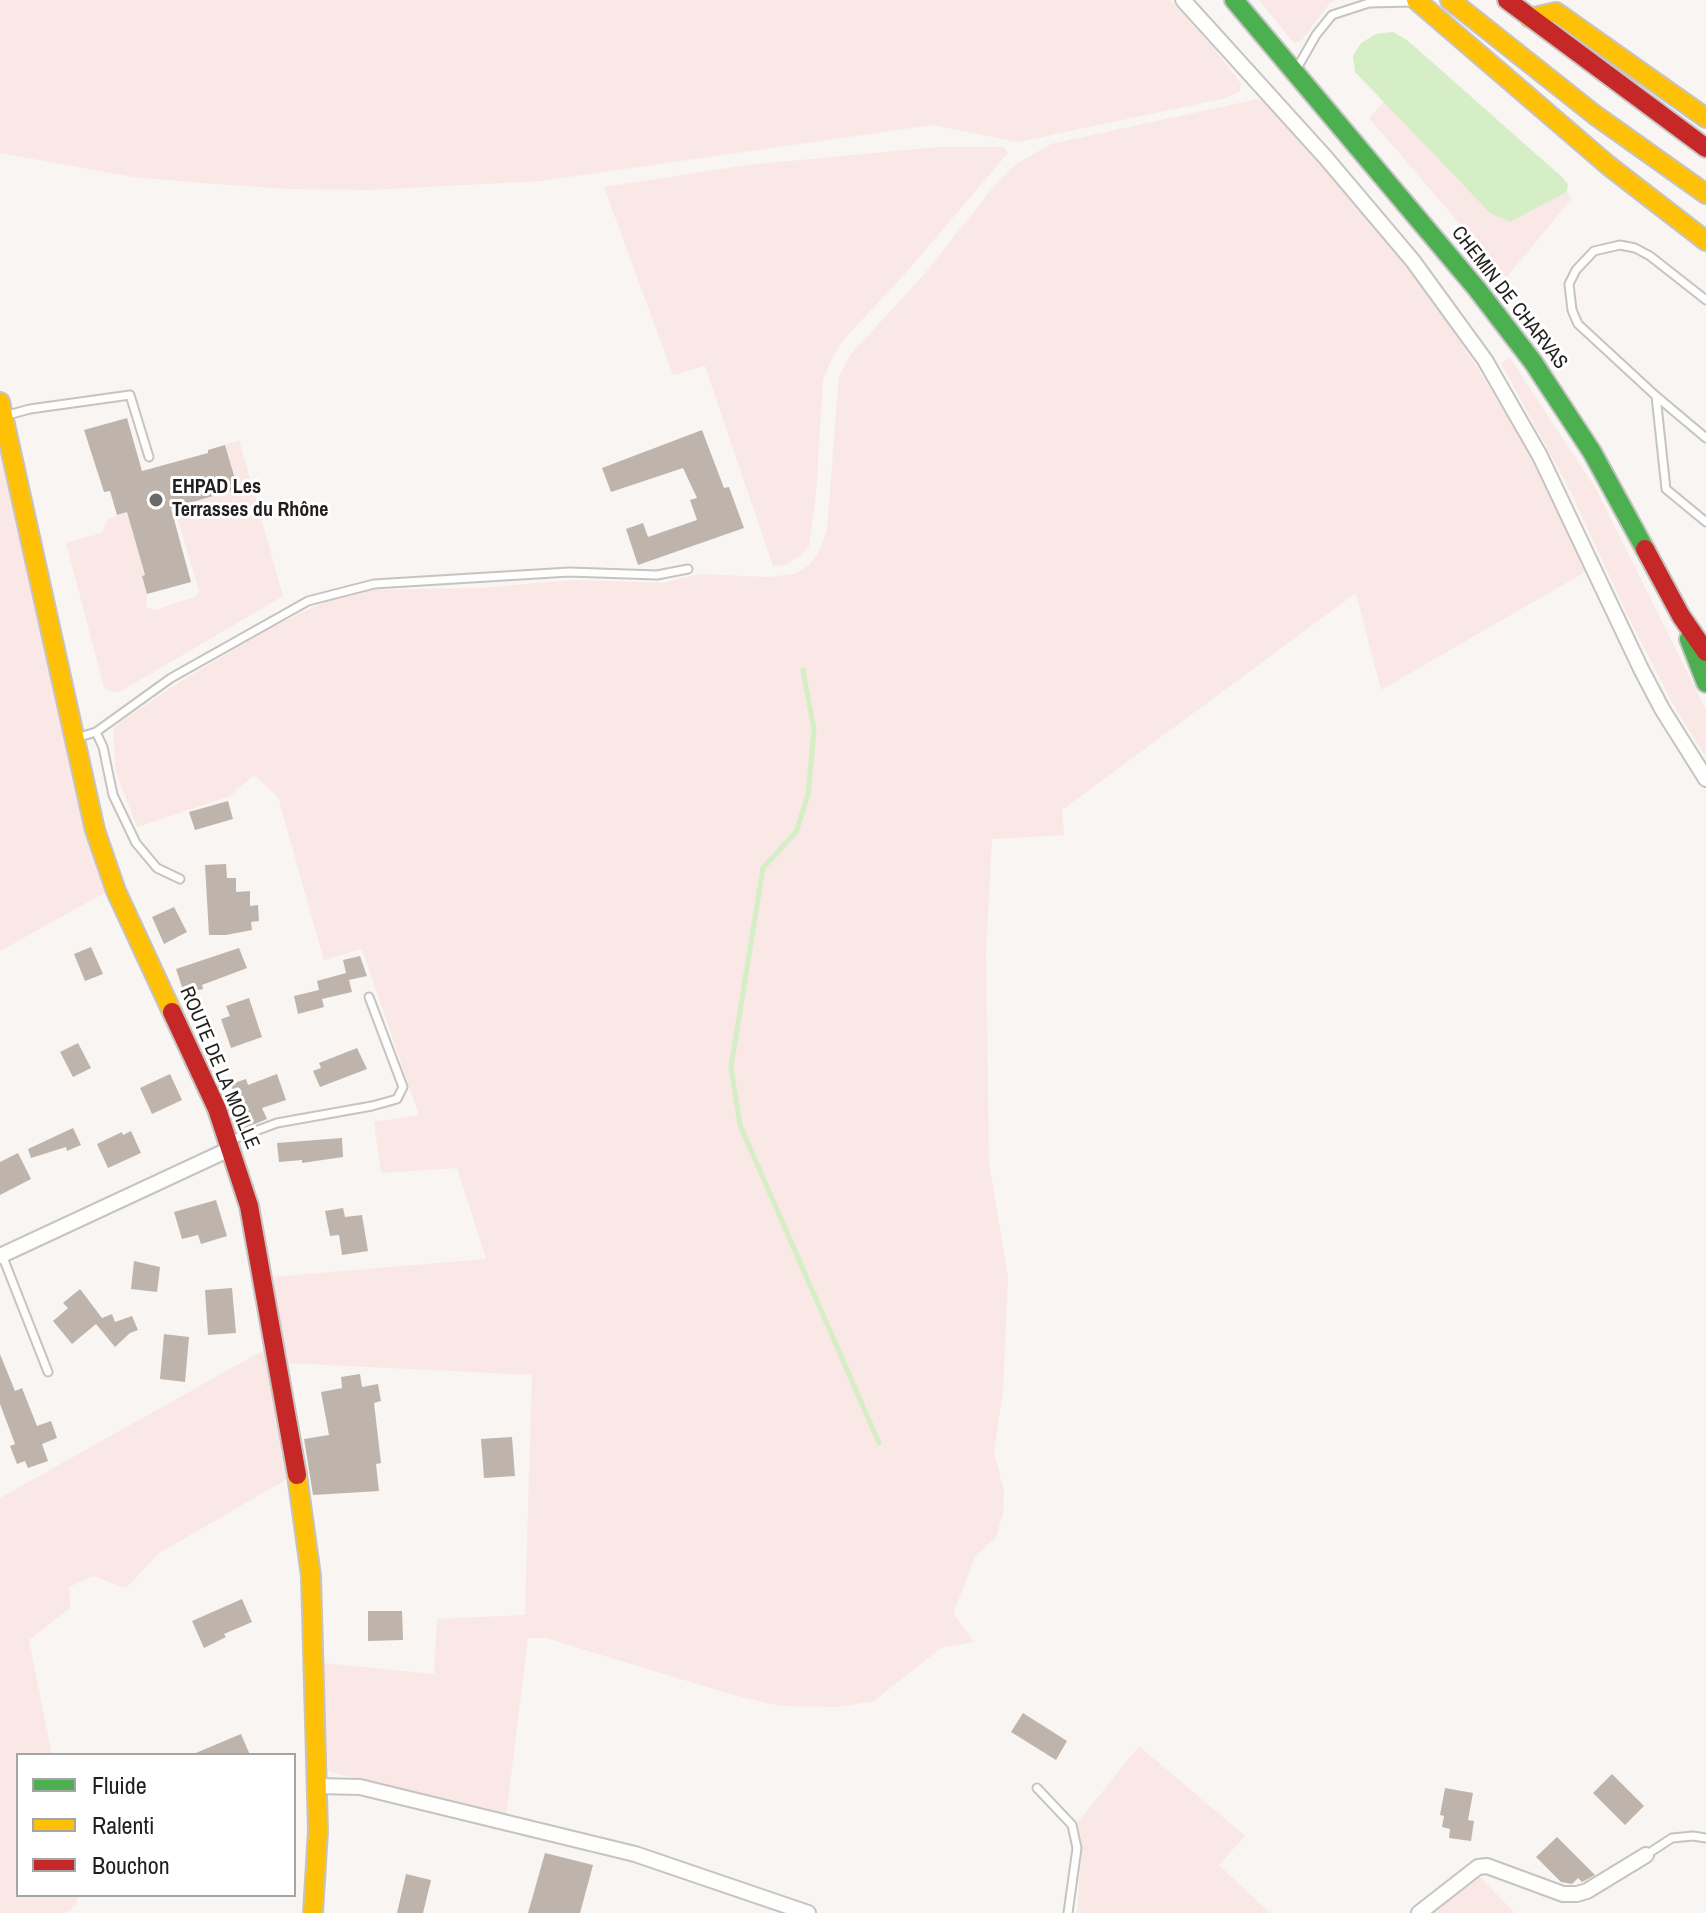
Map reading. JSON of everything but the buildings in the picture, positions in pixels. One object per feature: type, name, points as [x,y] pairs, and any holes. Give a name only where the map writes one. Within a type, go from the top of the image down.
[{"type":"main road","name":"CHEMIN DE CHARVAS","points":[[1234,0],[1477,289],[1553,390],[1599,465],[1681,616],[1706,652]]},
{"type":"main road","points":[[1450,0],[1569,96],[1706,194]]},
{"type":"main road","points":[[1507,0],[1706,148]]},
{"type":"main road","points":[[1417,1],[1609,166],[1706,241]]},
{"type":"main road","points":[[1530,18],[1556,12],[1706,118]]},
{"type":"main road","name":"ROUTE DE LA MOILLE","points":[[2,409],[95,830],[116,891],[217,1109],[249,1206],[308,1548],[314,1620],[318,1786],[313,1913]]},
{"type":"main road","points":[[1681,616],[1706,683]]},
{"type":"street","points":[[1183,0],[1394,238],[1485,360],[1540,456],[1662,709],[1706,779]]},
{"type":"street","points":[[1,1255],[231,1145]]},
{"type":"street","points":[[318,1786],[360,1787],[635,1854],[808,1913]]},
{"type":"street","points":[[1419,1913],[1478,1867],[1487,1866],[1563,1894],[1577,1894],[1646,1855]]},
{"type":"lane","points":[[1295,72],[1316,35],[1332,15],[1369,3],[1417,1]]},
{"type":"lane","points":[[1706,300],[1650,256],[1635,248],[1608,246],[1594,251],[1576,270],[1569,284],[1569,296],[1578,324],[1706,438]]},
{"type":"lane","points":[[2,409],[30,409],[130,395],[149,457]]},
{"type":"lane","points":[[1656,396],[1666,489],[1706,522]]},
{"type":"lane","points":[[75,739],[96,732],[171,678],[308,601],[374,584],[569,572],[657,575],[688,569]]},
{"type":"lane","points":[[96,732],[103,747],[113,795],[136,843],[157,868],[180,879]]},
{"type":"lane","points":[[231,1145],[277,1123],[397,1099],[403,1087],[369,997]]},
{"type":"lane","points":[[1,1255],[48,1372]]},
{"type":"lane","points":[[1037,1788],[1072,1825],[1077,1848],[1068,1913]]},
{"type":"lane","points":[[1646,1855],[1672,1838],[1706,1838]]},
{"type":"shaded area","points":[[0,0],[1170,0],[1241,84],[1240,91],[1226,98],[1018,142],[932,125],[540,181],[368,190],[289,189],[133,177],[0,153]]},
{"type":"shaded area","points":[[1259,0],[1336,0],[1329,4],[1301,41],[1294,43]]},
{"type":"shaded area","points":[[1393,32],[1407,40],[1562,177],[1568,184],[1567,192],[1510,222],[1491,214],[1355,72],[1353,56],[1361,43],[1376,34]]},
{"type":"shaded area","points":[[1258,99],[1265,101],[1343,190],[1446,319],[1512,423],[1542,478],[1585,572],[1381,690],[1356,593],[1062,810],[1064,835],[992,839],[986,952],[989,1162],[1008,1276],[1003,1391],[994,1452],[1004,1492],[1003,1513],[996,1537],[975,1557],[953,1614],[974,1642],[941,1648],[874,1701],[837,1707],[780,1706],[730,1694],[546,1638],[528,1638],[506,1816],[328,1771],[323,1663],[434,1674],[437,1619],[525,1615],[532,1375],[288,1363],[272,1277],[486,1259],[457,1168],[381,1173],[374,1122],[419,1115],[362,949],[324,960],[278,797],[254,775],[230,796],[137,827],[116,772],[113,730],[175,685],[272,627],[337,596],[371,590],[479,588],[576,580],[662,583],[700,574],[768,577],[795,574],[818,554],[827,530],[839,376],[851,354],[921,278],[996,184],[1015,165],[1051,144]]},
{"type":"shaded area","points":[[1384,102],[1491,214],[1510,222],[1567,192],[1572,198],[1506,278],[1369,118]]},
{"type":"shaded area","points":[[938,147],[1003,147],[1008,153],[903,276],[843,340],[832,358],[823,380],[816,493],[809,546],[799,557],[785,565],[773,566],[705,366],[673,375],[604,187],[748,165]]},
{"type":"shaded area","points":[[1510,358],[1596,489],[1706,710],[1706,757],[1673,704],[1627,614],[1572,494],[1501,363]]},
{"type":"shaded area","points":[[239,440],[283,596],[121,691],[112,692],[104,687],[66,543],[102,533],[108,519],[127,512],[145,575],[142,576],[147,594],[146,607],[155,610],[195,597],[199,591],[174,507],[238,489],[225,445]]},
{"type":"shaded area","points":[[0,452],[81,813],[106,892],[0,951]]},
{"type":"shaded area","points":[[264,1350],[289,1478],[159,1553],[126,1588],[93,1576],[69,1587],[70,1608],[29,1640],[52,1753],[16,1753],[16,1897],[77,1897],[77,1904],[66,1913],[0,1913],[0,1498]]},
{"type":"shaded area","points":[[1139,1746],[1245,1836],[1219,1865],[1270,1913],[1077,1913],[1082,1844],[1077,1823]]},
{"type":"shaded area","points":[[1477,1874],[1515,1913],[1427,1913]]},
{"type":"waterway","points":[[803,670],[814,730],[808,795],[796,832],[763,868],[731,1067],[740,1125],[879,1443]]},
{"type":"traffic: fast","points":[[1234,0],[1477,289],[1533,362],[1592,452],[1645,549]]},
{"type":"traffic: fast","points":[[1689,639],[1706,683]]},
{"type":"traffic: slow","points":[[1416,0],[1609,166],[1706,241]]},
{"type":"traffic: slow","points":[[1450,0],[1595,115],[1706,194]]},
{"type":"traffic: slow","points":[[1530,18],[1556,12],[1706,118]]},
{"type":"traffic: slow","points":[[0,402],[95,830],[116,891],[172,1012]]},
{"type":"traffic: slow","points":[[297,1475],[311,1576],[318,1831],[313,1913]]},
{"type":"traffic: jam","points":[[1507,0],[1706,148]]},
{"type":"traffic: jam","points":[[1645,549],[1681,616],[1706,652]]},
{"type":"traffic: jam","points":[[172,1012],[217,1109],[249,1206],[297,1475]]},
{"type":"place","name":"EHPAD Les Terrasses du Rhône","points":[[156,500]]}]
